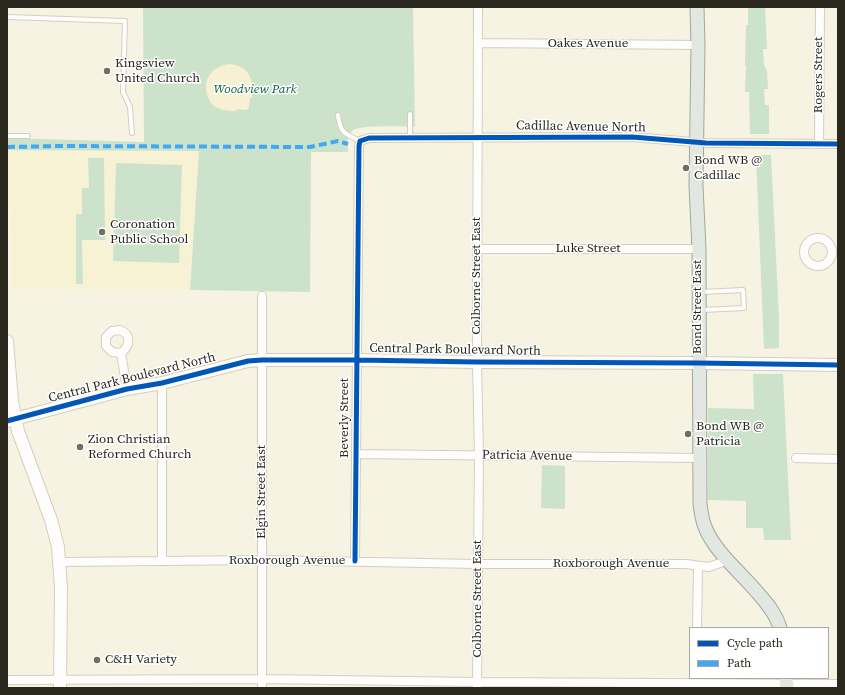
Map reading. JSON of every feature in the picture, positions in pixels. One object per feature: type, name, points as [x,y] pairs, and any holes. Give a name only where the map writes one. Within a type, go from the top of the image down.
[{"type":"main road","name":"Bond Street East","points":[[697,7],[698,45],[696,186],[699,248],[698,362],[700,504],[702,516],[710,536],[728,560],[768,604],[774,613],[780,627]]},
{"type":"street","name":"Colborne Street East","points":[[477,685],[479,455],[477,362],[478,7]]},
{"type":"street","name":"Rogers Street","points":[[819,144],[820,7]]},
{"type":"street","name":"Oakes Avenue","points":[[478,43],[698,45]]},
{"type":"street","name":"Cadillac Avenue North","points":[[360,141],[369,138],[632,137],[706,143],[838,144]]},
{"type":"street","name":"Beverly Street","points":[[355,561],[358,178],[360,141]]},
{"type":"street","name":"Luke Street","points":[[478,249],[699,248]]},
{"type":"street","name":"Elgin Street East","points":[[262,296],[262,688]]},
{"type":"street","points":[[7,341],[11,420],[18,431],[54,531],[60,562],[60,684]]},
{"type":"street","points":[[121,353],[127,389]]},
{"type":"street","name":"Central Park Boulevard North","points":[[11,420],[127,389],[248,361],[262,360],[698,362],[838,365]]},
{"type":"street","points":[[162,382],[162,560]]},
{"type":"street","name":"Patricia Avenue","points":[[356,454],[699,458]]},
{"type":"street","points":[[796,458],[838,459]]},
{"type":"street","name":"Roxborough Avenue","points":[[60,562],[262,560],[478,564],[686,564],[709,567],[728,560]]},
{"type":"street","points":[[697,627],[698,566]]},
{"type":"street","points":[[7,680],[60,684],[262,679],[477,685],[697,683],[838,684]]},
{"type":"lane","points":[[7,17],[125,21],[123,92],[130,107],[132,133]]},
{"type":"lane","points":[[410,114],[410,138]]},
{"type":"lane","points":[[338,115],[342,131],[360,141]]},
{"type":"lane","points":[[7,136],[28,136]]},
{"type":"lane","points":[[698,292],[743,290],[744,308],[698,310]]},
{"type":"shaded area","name":"Coronation Public School","points":[[7,150],[199,151],[190,290],[12,289]]},
{"type":"green space","name":"Woodview Park","points":[[143,7],[413,7],[415,127],[364,127],[350,133],[348,152],[311,152],[310,292],[190,290],[199,151],[7,150],[7,138],[144,142]]},
{"type":"green space","points":[[748,7],[765,7],[767,49],[763,49],[764,65],[767,71],[768,89],[764,89],[765,105],[769,105],[769,134],[750,134],[749,92],[745,92],[746,25],[748,25]]},
{"type":"green space","points":[[756,155],[771,155],[779,318],[779,348],[764,349]]},
{"type":"green space","points":[[88,158],[104,158],[105,240],[82,240],[83,284],[76,284],[76,214],[82,214],[82,188],[89,188]]},
{"type":"green space","points":[[116,163],[182,165],[179,263],[113,261]]},
{"type":"green space","points":[[753,374],[783,374],[791,540],[764,540],[763,528],[746,528],[746,501],[708,500],[708,408],[754,409]]},
{"type":"green space","points":[[542,465],[565,466],[565,509],[541,508]]},
{"type":"sand","points":[[230,64],[246,71],[251,80],[252,98],[250,98],[249,108],[246,110],[222,110],[213,105],[208,97],[206,85],[210,74],[218,67]]},
{"type":"marked path","points":[[7,147],[310,147],[338,141],[348,144]]},
{"type":"cycle path","points":[[355,561],[360,141],[369,138],[632,137],[706,143],[838,144]]},
{"type":"cycle path","points":[[7,421],[127,389],[162,383],[248,361],[262,360],[838,365]]},
{"type":"place","name":"Kingsview United Church","points":[[107,71]]},
{"type":"place","name":"Bond WB @ Cadillac","points":[[686,168]]},
{"type":"place","name":"Coronation Public School","points":[[102,232]]},
{"type":"place","name":"Bond WB @ Patricia","points":[[688,434]]},
{"type":"place","name":"Zion Christian Reformed Church","points":[[80,447]]},
{"type":"place","name":"C&H Variety","points":[[97,660]]}]
